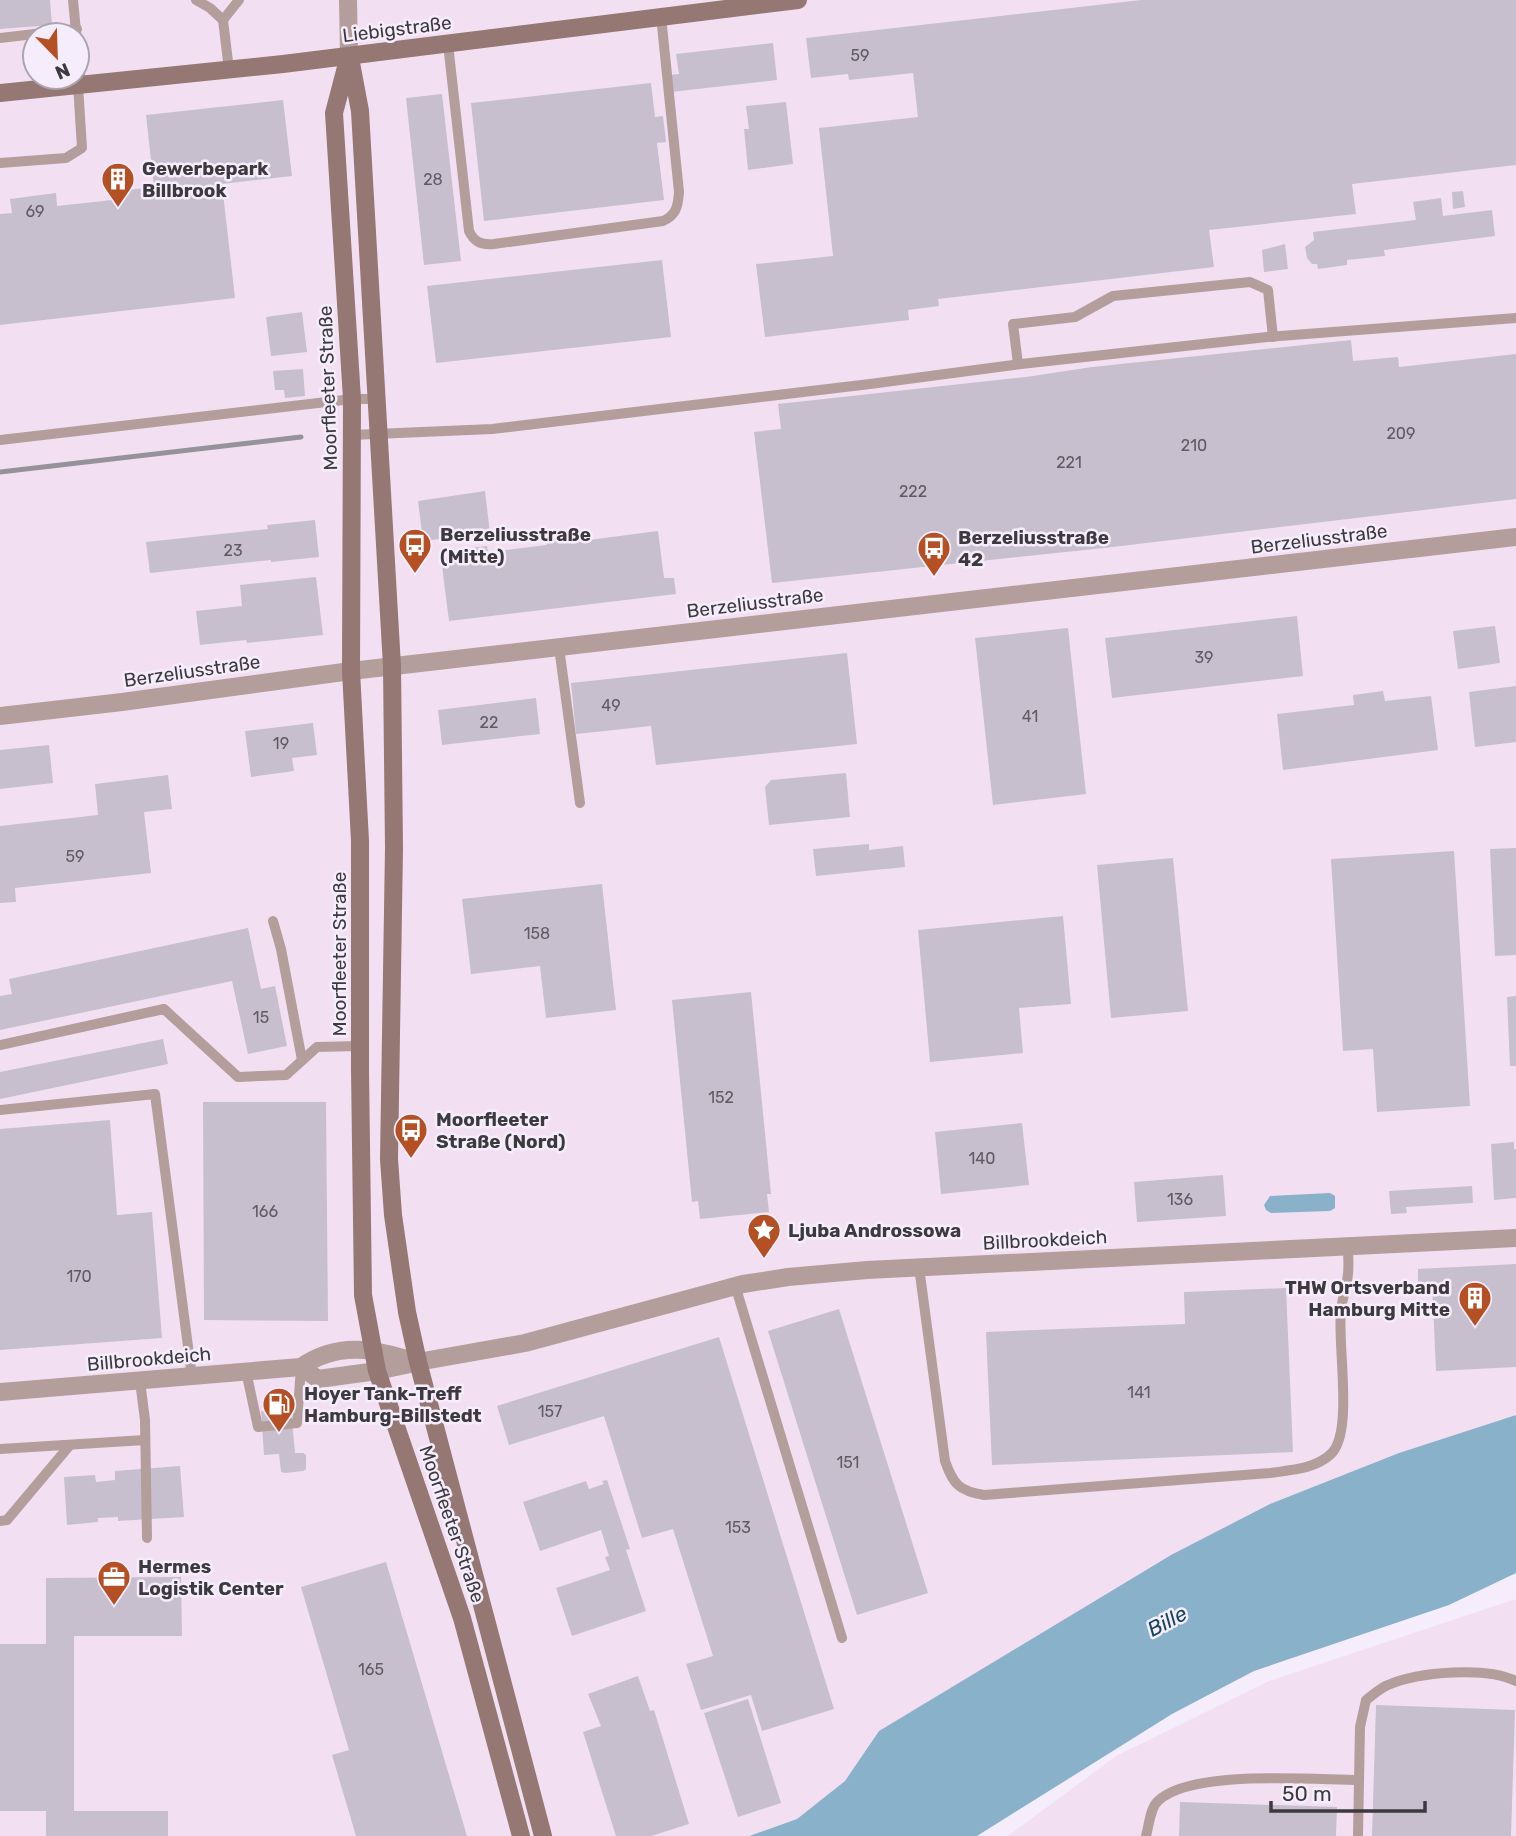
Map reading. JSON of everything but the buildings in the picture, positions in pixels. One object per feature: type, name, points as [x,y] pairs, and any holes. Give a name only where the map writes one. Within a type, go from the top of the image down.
[{"type":"main road","name":"Liebigstraße","points":[[91,83],[349,56],[754,2],[798,0]]},
{"type":"main road","name":"Moorfleeter Straße","points":[[349,56],[334,113],[352,399],[351,671],[360,841],[359,1046],[363,1295],[377,1371],[462,1618],[521,1833]]},
{"type":"main road","name":"Moorfleeter Straße","points":[[349,56],[360,111],[392,666],[394,848],[389,1159],[397,1243],[418,1362],[542,1830]]},
{"type":"main road","name":"Liebigstraße","points":[[0,93],[21,91]]},
{"type":"street","name":"Moorfleeter Straße","points":[[348,0],[349,56]]},
{"type":"street","name":"Berzeliusstraße","points":[[0,716],[392,666],[1516,537]]},
{"type":"street","name":"Billbrookdeich","points":[[301,1367],[318,1379],[377,1371],[539,1340],[735,1285],[788,1277],[919,1267],[1516,1238]]},
{"type":"street","name":"Billbrookdeich","points":[[0,1392],[301,1367],[318,1355],[372,1349],[418,1362]]},
{"type":"lane","points":[[74,0],[76,21]]},
{"type":"lane","points":[[196,0],[223,20]]},
{"type":"lane","points":[[229,70],[223,20],[239,0]]},
{"type":"lane","points":[[448,44],[469,231],[472,239],[478,243],[494,244],[663,221],[677,210],[678,192],[661,16]]},
{"type":"lane","points":[[0,38],[21,36]]},
{"type":"lane","points":[[0,163],[66,158],[82,148],[80,91]]},
{"type":"lane","points":[[1018,365],[1013,324],[1075,317],[1114,296],[1250,282],[1268,290],[1273,337]]},
{"type":"lane","points":[[352,435],[505,428],[1018,365],[1273,337],[1516,318]]},
{"type":"lane","points":[[0,440],[352,399],[378,400]]},
{"type":"lane","points":[[559,647],[580,803]]},
{"type":"lane","points":[[273,921],[281,949],[302,1060]]},
{"type":"lane","points":[[0,1045],[164,1009],[238,1077],[286,1074],[317,1047],[359,1046]]},
{"type":"lane","points":[[0,1110],[155,1094],[191,1377]]},
{"type":"lane","points":[[919,1267],[945,1461],[958,1487],[970,1493],[984,1495],[1270,1473],[1300,1469],[1318,1463],[1332,1453],[1341,1440],[1341,1312],[1348,1274],[1348,1247]]},
{"type":"lane","points":[[735,1285],[842,1637]]},
{"type":"lane","points":[[246,1371],[258,1427],[297,1423],[301,1367]]},
{"type":"lane","points":[[140,1381],[145,1440],[147,1538]]},
{"type":"lane","points":[[0,1449],[145,1440]]},
{"type":"lane","points":[[0,1521],[7,1520],[70,1445]]},
{"type":"lane","points":[[1358,1836],[1360,1727],[1366,1700],[1387,1685],[1422,1675],[1483,1673],[1516,1681]]},
{"type":"lane","points":[[1146,1836],[1155,1803],[1167,1793],[1192,1784],[1252,1779],[1359,1780]]},
{"type":"shaded area","points":[[0,0],[1516,0],[1516,1415],[1399,1453],[1171,1555],[879,1731],[845,1781],[797,1819],[749,1836],[0,1836]]},
{"type":"shaded area","points":[[1516,1599],[1516,1836],[1008,1836],[1116,1756],[1269,1681]]},
{"type":"water","points":[[1330,1193],[1335,1196],[1335,1208],[1330,1211],[1271,1213],[1264,1205],[1270,1196]]},
{"type":"water","name":"Bille","points":[[1516,1415],[1516,1573],[1449,1605],[1254,1671],[1172,1714],[977,1836],[749,1836],[797,1819],[845,1781],[879,1731],[1171,1555],[1270,1504],[1399,1453]]},
{"type":"railway","points":[[0,472],[301,437]]},
{"type":"place","name":"Gewerbepark Billbrook","points":[[118,209]]},
{"type":"place","name":"Berzeliusstraße (Mitte)","points":[[415,575]]},
{"type":"place","name":"Berzeliusstraße 42","points":[[934,578]]},
{"type":"place","name":"Moorfleeter Straße (Nord)","points":[[411,1160]]},
{"type":"place","name":"Ljuba Androssowa","points":[[764,1260]]},
{"type":"place","name":"THW Ortsverband Hamburg Mitte","points":[[1475,1328]]},
{"type":"place","name":"Hoyer Tank-Treff Hamburg-Billstedt","points":[[279,1434]]},
{"type":"place","name":"Hermes Logistik Center","points":[[114,1607]]}]
